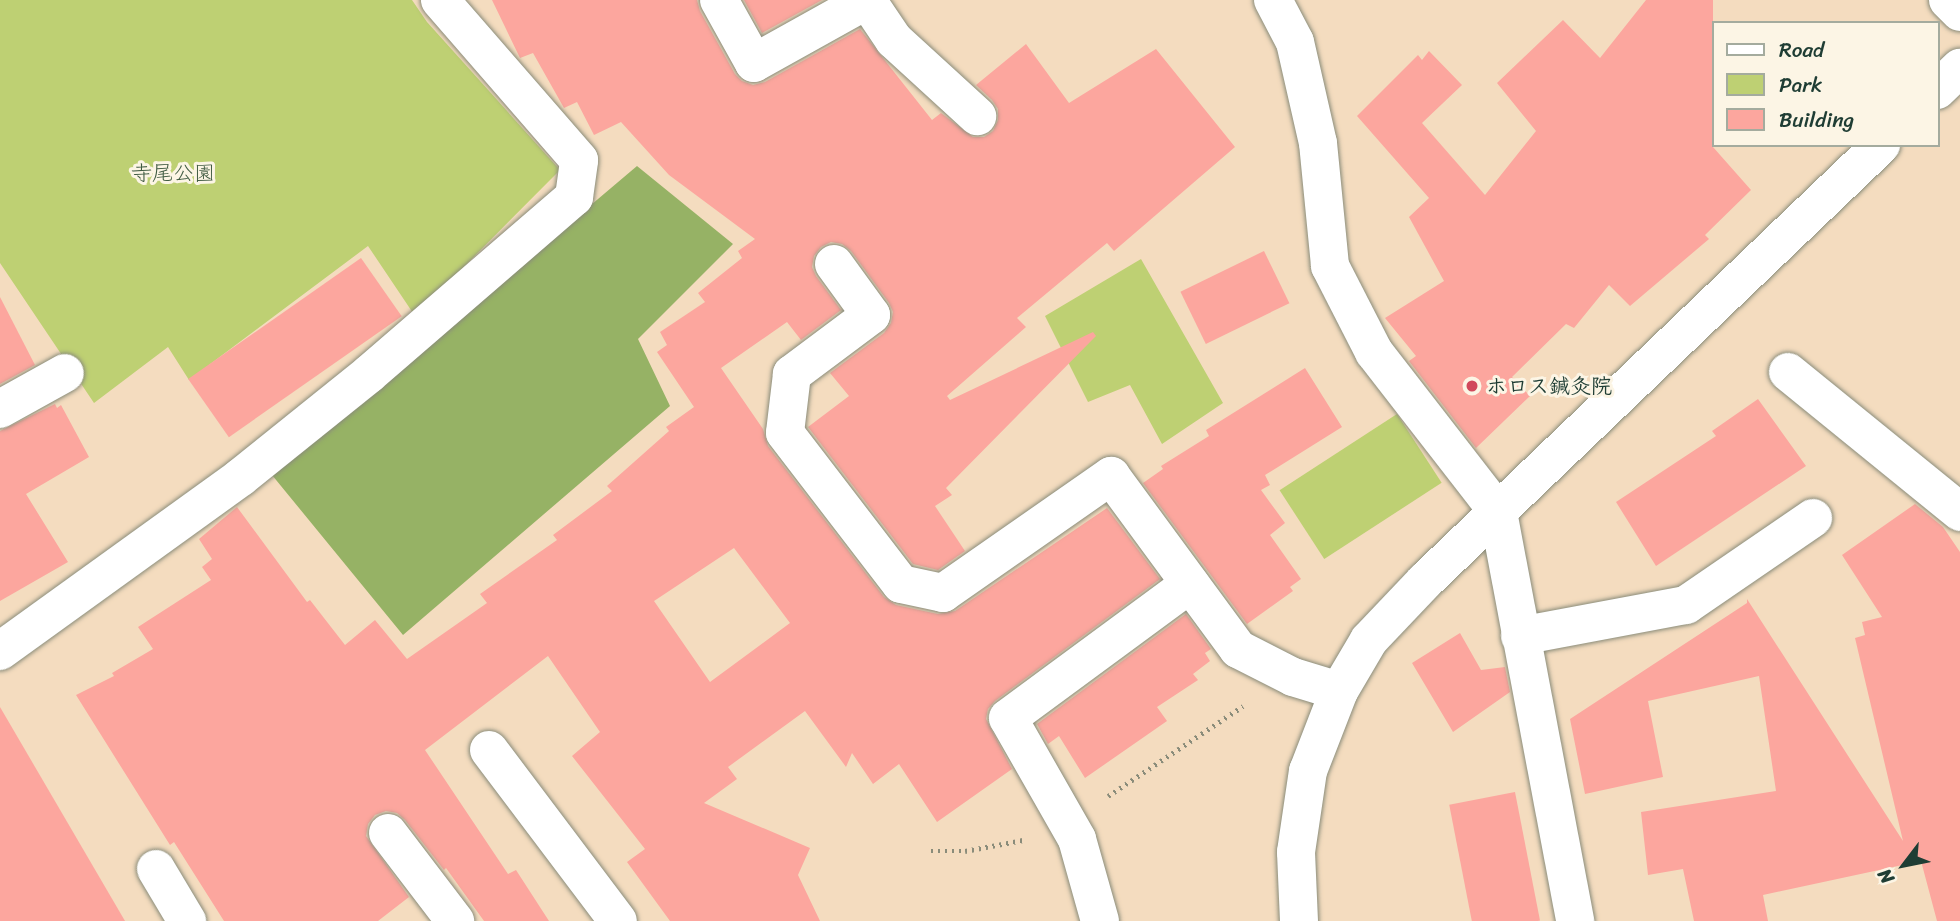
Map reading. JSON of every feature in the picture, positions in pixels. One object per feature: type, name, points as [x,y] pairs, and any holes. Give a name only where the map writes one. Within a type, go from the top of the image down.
[{"type":"street","points":[[0,651],[242,477],[369,374],[574,197],[579,160],[440,0]]},
{"type":"street","points":[[719,0],[754,63],[867,0],[894,40],[977,116]]},
{"type":"street","points":[[1273,0],[1295,42],[1318,143],[1330,266],[1374,352],[1498,512],[1575,921]]},
{"type":"street","points":[[1948,0],[1960,12]]},
{"type":"street","points":[[1939,88],[1960,68]]},
{"type":"street","points":[[1299,921],[1296,852],[1308,771],[1339,691],[1369,640],[1425,581],[1879,147]]},
{"type":"street","points":[[834,264],[871,315],[792,374],[785,433],[901,584],[943,593],[1111,476],[1238,649],[1293,677],[1339,691]]},
{"type":"street","points":[[1788,372],[1960,512]]},
{"type":"street","points":[[0,409],[65,373]]},
{"type":"street","points":[[1520,636],[1686,605],[1813,518]]},
{"type":"street","points":[[1100,921],[1077,839],[1008,718],[1190,584]]},
{"type":"street","points":[[489,750],[618,921]]},
{"type":"street","points":[[388,833],[455,921]]},
{"type":"street","points":[[156,869],[187,921]]},
{"type":"path","points":[[931,850],[965,851],[1012,844],[1067,823],[1245,705]]},
{"type":"green space","name":"寺尾公園","points":[[0,0],[412,0],[427,22],[560,170],[415,316],[368,246],[189,380],[168,347],[94,403],[0,263]]},
{"type":"green space","points":[[637,166],[733,244],[638,339],[670,406],[403,635],[272,475]]},
{"type":"green space","points":[[1141,259],[1223,403],[1162,444],[1130,385],[1088,402],[1045,316]]},
{"type":"green space","points":[[1397,414],[1442,483],[1324,559],[1280,490]]},
{"type":"building","points":[[492,0],[697,0],[700,11],[735,74],[742,81],[753,85],[765,82],[860,29],[932,120],[941,113],[973,137],[984,137],[993,131],[998,120],[998,109],[976,85],[1026,44],[1069,103],[1156,49],[1235,147],[1114,251],[1107,243],[1017,318],[1026,327],[947,396],[950,400],[1093,332],[1096,336],[946,488],[952,495],[935,506],[965,551],[938,570],[913,564],[808,427],[849,396],[830,373],[884,333],[891,323],[893,312],[889,303],[851,251],[842,244],[831,242],[821,247],[814,256],[812,267],[841,310],[801,340],[787,322],[721,368],[763,429],[768,446],[884,597],[896,605],[938,614],[955,611],[1107,508],[1160,579],[995,701],[988,709],[986,719],[1012,769],[937,822],[899,764],[873,784],[852,753],[846,767],[805,711],[728,767],[737,779],[704,803],[810,848],[798,875],[820,921],[670,921],[627,862],[645,849],[572,756],[600,732],[548,656],[425,750],[508,874],[516,870],[549,921],[484,921],[446,868],[444,870],[405,820],[397,813],[386,811],[375,815],[368,824],[366,836],[409,897],[378,921],[224,921],[174,842],[170,845],[76,695],[114,676],[112,673],[153,649],[138,627],[211,580],[202,567],[212,559],[199,539],[237,507],[307,602],[310,600],[345,645],[375,620],[407,659],[487,603],[480,594],[557,540],[553,535],[612,491],[607,486],[669,431],[666,427],[694,407],[657,352],[667,345],[660,332],[705,302],[698,293],[742,258],[738,251],[755,239],[669,175],[621,122],[594,135],[577,102],[564,108],[533,53],[520,58]],"holes":[[[734,548],[790,623],[710,682],[654,601]]]},
{"type":"building","points":[[744,0],[822,0],[762,33]]},
{"type":"building","points":[[1646,0],[1713,0],[1712,147],[1751,190],[1705,235],[1709,239],[1630,306],[1609,285],[1574,328],[1566,324],[1512,377],[1530,396],[1476,448],[1409,361],[1416,356],[1385,318],[1444,281],[1409,217],[1429,198],[1357,116],[1418,55],[1422,60],[1429,51],[1462,85],[1422,123],[1485,195],[1536,131],[1497,83],[1563,20],[1600,58]]},
{"type":"building","points":[[1264,251],[1289,303],[1206,344],[1180,292]]},
{"type":"building","points":[[361,258],[402,316],[229,437],[188,379]]},
{"type":"building","points":[[0,297],[35,365],[0,384]]},
{"type":"building","points":[[1305,368],[1342,427],[1265,475],[1270,485],[1261,490],[1285,523],[1270,535],[1301,579],[1290,587],[1293,591],[1247,624],[1143,483],[1163,469],[1161,466],[1209,436],[1206,430]]},
{"type":"building","points":[[1758,399],[1806,466],[1656,566],[1616,502],[1716,436],[1712,431]]},
{"type":"building","points":[[55,404],[57,408],[61,405],[89,457],[26,494],[68,562],[0,601],[0,431]]},
{"type":"building","points":[[1915,504],[1943,527],[1960,552],[1960,921],[1937,921],[1921,861],[1763,895],[1768,921],[1694,921],[1683,869],[1648,875],[1641,812],[1776,791],[1759,676],[1648,701],[1663,777],[1585,794],[1570,719],[1747,603],[1747,599],[1903,841],[1855,638],[1865,635],[1862,622],[1882,617],[1842,555]]},
{"type":"building","points":[[1186,614],[1211,649],[1205,653],[1210,661],[1193,674],[1198,680],[1157,707],[1167,721],[1085,778],[1059,736],[1048,744],[1037,724]]},
{"type":"building","points":[[1460,633],[1481,670],[1505,667],[1510,692],[1453,732],[1412,663]]},
{"type":"building","points":[[0,707],[111,897],[125,921],[0,921]]},
{"type":"building","points":[[1515,792],[1540,921],[1472,921],[1449,805]]},
{"type":"place","name":"ホロス鍼灸院","points":[[1472,386]]}]
